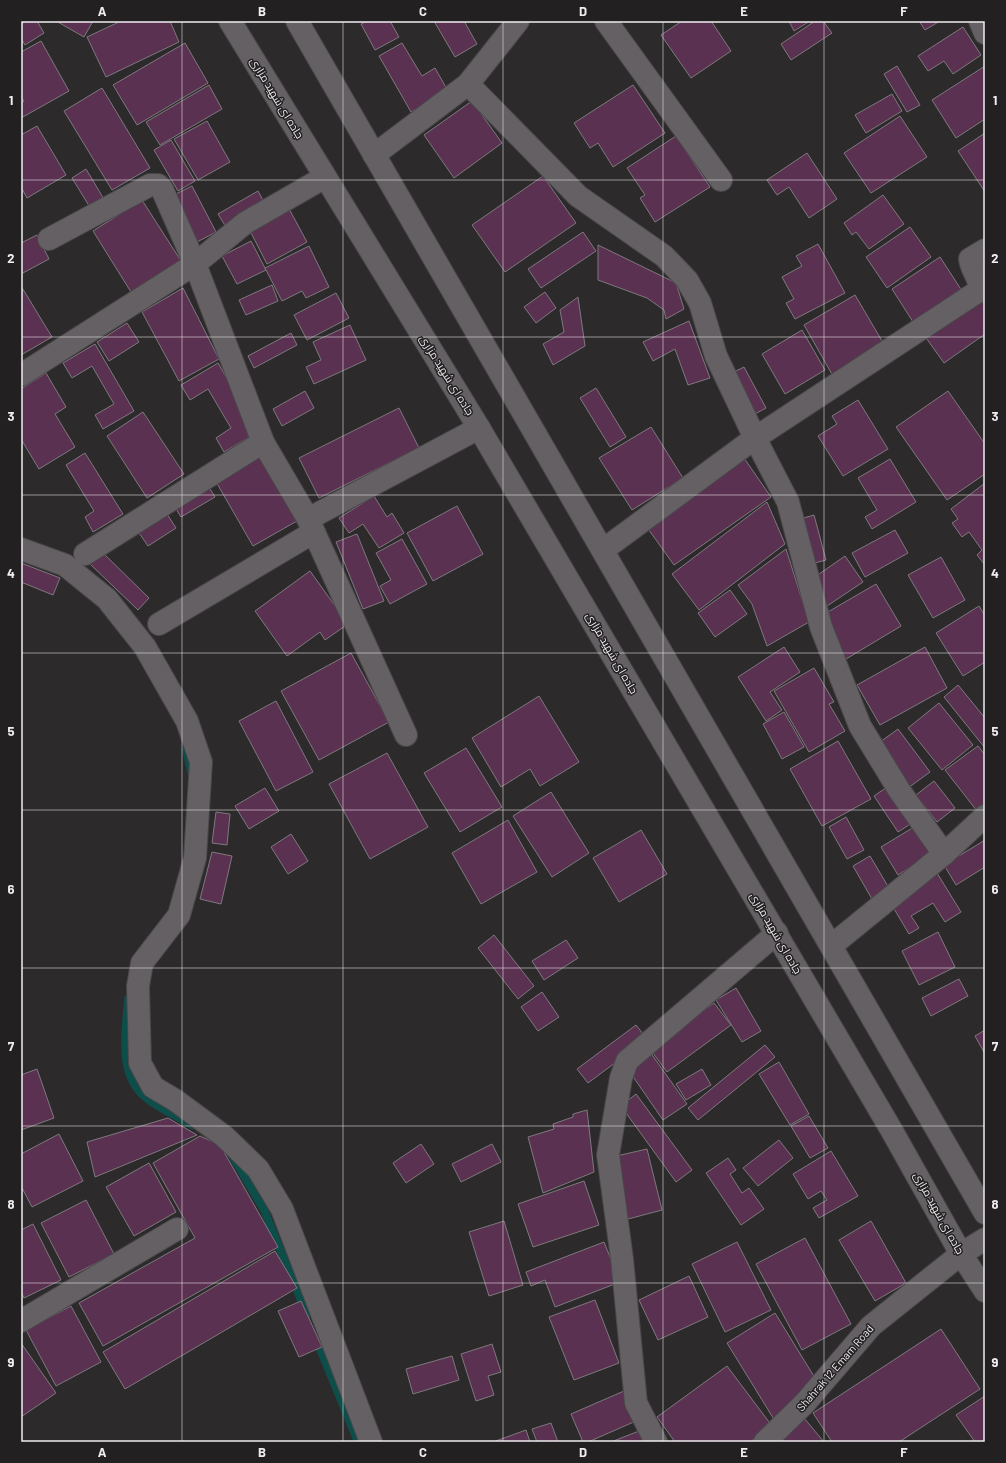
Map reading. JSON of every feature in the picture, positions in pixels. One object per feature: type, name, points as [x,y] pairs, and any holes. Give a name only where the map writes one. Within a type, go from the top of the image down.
[{"type":"street","name":"جاده ای شهید مزاری","points":[[230,21],[479,428],[892,1131],[961,1254],[985,1291]]},
{"type":"street","points":[[297,21],[985,1213]]},
{"type":"street","points":[[374,155],[468,84],[518,21]]},
{"type":"street","points":[[606,21],[721,180]]},
{"type":"street","points":[[980,21],[985,33]]},
{"type":"street","points":[[468,84],[578,196],[664,256],[687,280],[700,303],[716,356],[755,438],[788,502],[821,627],[860,726],[899,790],[944,854]]},
{"type":"street","points":[[21,375],[195,264],[245,223],[325,177]]},
{"type":"street","points":[[49,239],[150,185],[158,185],[162,189],[195,264],[263,442],[311,526],[406,735]]},
{"type":"street","points":[[603,550],[755,438],[977,292],[980,289],[980,284],[970,259],[985,250]]},
{"type":"street","points":[[159,624],[311,526],[479,428]]},
{"type":"street","points":[[85,554],[263,442]]},
{"type":"street","points":[[21,549],[65,565],[107,599],[145,647],[188,721],[201,762],[196,858],[179,915],[142,963],[138,986],[140,1063],[153,1086],[175,1100],[225,1137],[258,1169],[282,1209],[371,1442]]},
{"type":"street","points":[[831,946],[944,854],[985,816]]},
{"type":"street","points":[[656,1442],[636,1403],[622,1259],[608,1155],[621,1078],[627,1061],[776,933]]},
{"type":"street","points":[[21,1321],[177,1229]]},
{"type":"street","name":"Shahrak 12 Emam Road","points":[[766,1442],[805,1403],[871,1326],[961,1254],[985,1240]]},
{"type":"building","points":[[27,21],[37,21],[44,33],[25,45],[21,38],[21,24]]},
{"type":"building","points":[[56,21],[93,21],[84,37]]},
{"type":"building","points":[[121,21],[170,21],[179,42],[106,77],[87,37]]},
{"type":"building","points":[[367,21],[390,21],[399,37],[375,50],[361,24]]},
{"type":"building","points":[[434,21],[464,21],[477,44],[455,57]]},
{"type":"building","points":[[682,21],[711,21],[731,51],[691,78],[661,35]]},
{"type":"building","points":[[789,21],[810,21],[794,31]]},
{"type":"building","points":[[815,21],[823,21],[832,33],[791,60],[781,44]]},
{"type":"building","points":[[919,21],[940,21],[925,30]]},
{"type":"building","points":[[963,27],[981,55],[953,74],[944,61],[928,71],[918,56]]},
{"type":"building","points":[[41,41],[69,91],[21,118],[21,103],[24,101],[21,97],[21,52]]},
{"type":"building","points":[[185,43],[208,83],[137,125],[113,85]]},
{"type":"building","points":[[402,43],[422,76],[435,68],[448,91],[411,112],[379,56]]},
{"type":"building","points":[[897,66],[920,105],[907,112],[884,74]]},
{"type":"building","points":[[985,66],[985,119],[956,138],[932,100]]},
{"type":"building","points":[[209,85],[222,109],[160,145],[146,122]]},
{"type":"building","points":[[633,85],[665,133],[613,167],[598,143],[590,148],[574,123]]},
{"type":"building","points":[[102,88],[150,168],[112,190],[64,111]]},
{"type":"building","points":[[892,94],[902,111],[866,133],[855,115]]},
{"type":"building","points":[[472,101],[502,143],[454,178],[424,135]]},
{"type":"building","points":[[900,116],[927,157],[871,193],[844,153]]},
{"type":"building","points":[[207,121],[230,162],[198,180],[174,139]]},
{"type":"building","points":[[37,126],[66,175],[27,198],[21,187],[21,135]]},
{"type":"building","points":[[985,133],[985,192],[958,151]]},
{"type":"building","points":[[676,136],[710,187],[655,222],[640,198],[645,195],[627,168]]},
{"type":"building","points":[[171,140],[195,181],[178,191],[154,150]]},
{"type":"building","points":[[807,153],[837,199],[809,218],[789,187],[777,195],[767,180]]},
{"type":"building","points":[[86,169],[105,201],[91,209],[72,178]]},
{"type":"building","points":[[543,176],[576,223],[505,272],[472,225]]},
{"type":"building","points":[[192,186],[216,232],[197,242],[174,195]]},
{"type":"building","points":[[258,191],[265,204],[226,227],[218,214]]},
{"type":"building","points":[[883,195],[904,224],[869,249],[856,232],[852,235],[844,223]]},
{"type":"building","points":[[142,200],[181,261],[131,292],[93,231]]},
{"type":"building","points":[[287,205],[307,242],[267,264],[247,225]]},
{"type":"building","points":[[910,227],[931,257],[887,288],[866,257]]},
{"type":"building","points":[[583,232],[596,251],[541,288],[528,269]]},
{"type":"building","points":[[37,235],[49,259],[21,274],[21,243]]},
{"type":"building","points":[[251,241],[266,270],[237,284],[222,256]]},
{"type":"building","points":[[818,244],[845,293],[795,319],[786,303],[794,299],[782,277],[802,266],[796,256]]},
{"type":"building","points":[[598,245],[676,283],[684,309],[666,319],[664,310],[647,298],[598,280]]},
{"type":"building","points":[[309,246],[329,287],[306,298],[302,291],[282,301],[265,268]]},
{"type":"building","points":[[940,257],[964,294],[915,325],[892,289]]},
{"type":"building","points":[[272,285],[278,301],[246,315],[239,300]]},
{"type":"building","points":[[21,286],[52,337],[21,355]]},
{"type":"building","points":[[183,288],[219,359],[179,381],[142,312]]},
{"type":"building","points":[[545,292],[556,308],[536,323],[524,307]]},
{"type":"building","points":[[336,293],[349,318],[307,340],[294,315]]},
{"type":"building","points":[[855,295],[885,346],[833,376],[804,325]]},
{"type":"building","points":[[979,296],[985,305],[985,334],[944,363],[924,335]]},
{"type":"building","points":[[578,297],[585,346],[553,365],[543,344],[564,332],[560,310]]},
{"type":"building","points":[[689,321],[710,378],[688,385],[675,349],[653,361],[643,342]]},
{"type":"building","points":[[127,323],[139,342],[109,361],[97,342]]},
{"type":"building","points":[[350,325],[366,360],[314,384],[306,367],[321,360],[313,342]]},
{"type":"building","points":[[802,330],[825,370],[785,394],[762,354]]},
{"type":"building","points":[[291,333],[297,345],[254,368],[248,356]]},
{"type":"building","points":[[95,344],[134,411],[103,429],[95,415],[114,404],[92,366],[72,378],[63,363]]},
{"type":"building","points":[[218,363],[258,432],[224,452],[216,438],[231,428],[208,389],[190,400],[181,385]]},
{"type":"building","points":[[744,367],[766,408],[753,415],[730,374]]},
{"type":"building","points":[[46,373],[66,407],[55,414],[75,447],[39,469],[21,439],[21,389]]},
{"type":"building","points":[[596,388],[626,437],[610,447],[580,398]]},
{"type":"building","points":[[305,391],[314,408],[282,426],[273,409]]},
{"type":"building","points":[[948,391],[985,444],[985,474],[947,500],[896,427]]},
{"type":"building","points":[[858,400],[888,449],[843,476],[818,436],[837,424],[832,416]]},
{"type":"building","points":[[399,408],[419,448],[319,498],[299,458]]},
{"type":"building","points":[[143,412],[184,474],[147,498],[107,436]]},
{"type":"building","points":[[651,427],[683,478],[632,510],[599,458]]},
{"type":"building","points":[[85,453],[123,514],[93,532],[85,517],[94,511],[66,465]]},
{"type":"building","points":[[259,456],[297,521],[253,546],[215,480]]},
{"type":"building","points":[[744,458],[771,497],[674,565],[646,526]]},
{"type":"building","points":[[890,459],[916,502],[872,529],[865,517],[877,510],[858,478]]},
{"type":"building","points":[[985,483],[985,565],[977,555],[982,550],[969,532],[962,537],[952,523],[958,519],[951,509]]},
{"type":"building","points":[[207,484],[215,497],[181,517],[173,504]]},
{"type":"building","points":[[374,496],[387,517],[392,513],[404,533],[379,548],[363,524],[349,533],[339,518]]},
{"type":"building","points":[[767,502],[785,544],[699,610],[672,574]]},
{"type":"building","points":[[457,506],[483,554],[433,581],[407,533]]},
{"type":"building","points":[[165,511],[176,528],[148,546],[137,530]]},
{"type":"building","points":[[814,515],[826,560],[811,564],[800,519]]},
{"type":"building","points":[[895,530],[908,553],[865,577],[852,553]]},
{"type":"building","points":[[357,534],[384,601],[363,609],[336,542]]},
{"type":"building","points":[[402,539],[427,584],[390,604],[380,586],[391,580],[376,553]]},
{"type":"building","points":[[786,549],[809,622],[767,646],[752,604],[738,585]]},
{"type":"building","points":[[102,552],[149,598],[138,610],[90,564]]},
{"type":"building","points":[[845,556],[863,582],[827,606],[809,581]]},
{"type":"building","points":[[941,557],[965,600],[933,618],[908,575]]},
{"type":"building","points":[[21,563],[60,578],[53,595],[21,582]]},
{"type":"building","points":[[310,571],[348,624],[325,640],[320,632],[287,656],[255,611]]},
{"type":"building","points":[[876,584],[901,626],[846,659],[821,616]]},
{"type":"building","points":[[730,590],[747,614],[715,637],[698,613]]},
{"type":"building","points":[[979,606],[985,616],[985,662],[963,676],[936,633]]},
{"type":"building","points":[[784,647],[800,672],[770,692],[782,710],[766,721],[738,677]]},
{"type":"building","points":[[925,647],[947,688],[880,725],[857,685]]},
{"type":"building","points":[[351,653],[389,722],[319,760],[281,691]]},
{"type":"building","points":[[814,668],[834,702],[829,704],[845,731],[809,752],[774,691]]},
{"type":"building","points":[[958,685],[985,718],[985,748],[944,697]]},
{"type":"building","points":[[539,696],[579,762],[540,786],[530,769],[501,787],[472,738]]},
{"type":"building","points":[[276,701],[313,772],[276,791],[239,721]]},
{"type":"building","points":[[939,703],[973,745],[942,770],[908,728]]},
{"type":"building","points":[[784,712],[804,747],[782,759],[763,724]]},
{"type":"building","points":[[898,729],[930,772],[908,788],[876,745]]},
{"type":"building","points":[[838,741],[871,799],[822,826],[790,769]]},
{"type":"building","points":[[978,746],[985,755],[985,805],[977,811],[945,770]]},
{"type":"building","points":[[466,748],[502,807],[460,832],[424,773]]},
{"type":"building","points":[[387,753],[428,827],[370,859],[329,784]]},
{"type":"building","points":[[934,781],[955,808],[937,822],[916,795]]},
{"type":"building","points":[[890,785],[915,821],[898,832],[874,796]]},
{"type":"building","points":[[265,788],[279,811],[249,829],[235,806]]},
{"type":"building","points":[[551,792],[589,853],[552,877],[513,816]]},
{"type":"building","points":[[216,812],[230,814],[227,845],[212,843]]},
{"type":"building","points":[[846,817],[864,850],[847,859],[829,827]]},
{"type":"building","points":[[508,820],[537,872],[481,904],[452,853]]},
{"type":"building","points":[[914,827],[931,854],[898,875],[881,847]]},
{"type":"building","points":[[641,830],[667,874],[619,902],[593,858]]},
{"type":"building","points":[[291,834],[308,861],[288,874],[271,847]]},
{"type":"building","points":[[985,840],[985,867],[956,885],[944,865]]},
{"type":"building","points":[[212,852],[232,856],[221,904],[200,899]]},
{"type":"building","points":[[870,856],[889,888],[872,899],[853,866]]},
{"type":"building","points":[[937,873],[961,912],[945,922],[933,903],[911,916],[919,928],[909,934],[890,902]]},
{"type":"building","points":[[938,932],[955,967],[919,985],[902,951]]},
{"type":"building","points":[[494,935],[534,986],[518,999],[478,948]]},
{"type":"building","points":[[566,940],[578,958],[544,980],[532,961]]},
{"type":"building","points":[[959,979],[968,996],[931,1016],[922,998]]},
{"type":"building","points":[[736,988],[761,1031],[742,1042],[716,1000]]},
{"type":"building","points":[[542,992],[559,1017],[538,1031],[521,1007]]},
{"type":"building","points":[[714,1003],[731,1025],[667,1072],[650,1049]]},
{"type":"building","points":[[636,1025],[647,1039],[588,1083],[577,1069]]},
{"type":"building","points":[[985,1030],[985,1054],[975,1036]]},
{"type":"building","points":[[765,1045],[775,1057],[698,1120],[688,1108]]},
{"type":"building","points":[[650,1052],[687,1104],[663,1120],[627,1068]]},
{"type":"building","points":[[779,1062],[809,1114],[790,1125],[759,1074]]},
{"type":"building","points":[[37,1069],[54,1118],[21,1130],[21,1075]]},
{"type":"building","points":[[702,1069],[711,1085],[686,1100],[676,1084]]},
{"type":"building","points":[[636,1094],[692,1170],[676,1182],[621,1106]]},
{"type":"building","points":[[587,1110],[594,1172],[543,1193],[528,1137],[554,1129],[553,1124],[573,1117],[573,1114]]},
{"type":"building","points":[[809,1116],[828,1148],[810,1158],[791,1126]]},
{"type":"building","points":[[168,1118],[197,1135],[95,1177],[87,1142]]},
{"type":"building","points":[[59,1134],[83,1181],[32,1207],[21,1186],[21,1154]]},
{"type":"building","points":[[200,1136],[220,1145],[278,1247],[103,1346],[79,1303],[195,1238],[153,1163]]},
{"type":"building","points":[[779,1140],[793,1158],[758,1186],[743,1168]]},
{"type":"building","points":[[421,1144],[434,1164],[406,1183],[393,1163]]},
{"type":"building","points":[[492,1144],[501,1162],[461,1182],[452,1164]]},
{"type":"building","points":[[647,1149],[662,1210],[628,1219],[612,1157]]},
{"type":"building","points":[[831,1151],[858,1196],[819,1218],[813,1208],[827,1200],[821,1191],[808,1199],[793,1174]]},
{"type":"building","points":[[728,1158],[736,1170],[730,1174],[742,1193],[749,1188],[764,1209],[741,1225],[706,1173]]},
{"type":"building","points":[[149,1163],[176,1212],[134,1236],[106,1187]]},
{"type":"building","points":[[584,1181],[599,1225],[533,1247],[518,1204]]},
{"type":"building","points":[[86,1200],[114,1254],[69,1277],[41,1223]]},
{"type":"building","points":[[504,1221],[523,1285],[489,1296],[469,1232]]},
{"type":"building","points":[[871,1221],[906,1283],[875,1301],[839,1240]]},
{"type":"building","points":[[33,1224],[61,1280],[24,1298],[21,1292],[21,1230]]},
{"type":"building","points":[[805,1238],[851,1324],[802,1350],[756,1264]]},
{"type":"building","points":[[604,1242],[620,1282],[555,1307],[545,1280],[531,1286],[526,1272]]},
{"type":"building","points":[[737,1242],[771,1310],[725,1332],[692,1264]]},
{"type":"building","points":[[275,1251],[297,1288],[125,1389],[103,1352]]},
{"type":"building","points":[[689,1276],[708,1317],[658,1340],[639,1300]]},
{"type":"building","points":[[595,1300],[619,1363],[574,1380],[549,1317]]},
{"type":"building","points":[[301,1301],[322,1347],[299,1357],[278,1311]]},
{"type":"building","points":[[71,1306],[101,1362],[56,1386],[26,1330]]},
{"type":"building","points":[[775,1313],[815,1378],[775,1421],[727,1343]]},
{"type":"building","points":[[941,1329],[980,1389],[899,1442],[832,1442],[813,1413]]},
{"type":"building","points":[[21,1343],[56,1393],[21,1417]]},
{"type":"building","points":[[492,1344],[501,1372],[488,1376],[494,1395],[476,1401],[461,1354]]},
{"type":"building","points":[[452,1356],[459,1380],[413,1394],[406,1369]]},
{"type":"building","points":[[727,1366],[772,1426],[750,1442],[675,1442],[657,1417]]},
{"type":"building","points":[[624,1391],[636,1421],[588,1442],[583,1442],[571,1414]]},
{"type":"building","points":[[985,1396],[985,1442],[975,1442],[956,1415]]},
{"type":"building","points":[[804,1418],[824,1442],[775,1442]]},
{"type":"building","points":[[551,1423],[558,1442],[537,1442],[532,1429]]},
{"type":"building","points":[[526,1430],[530,1442],[493,1442]]},
{"type":"building","points":[[639,1431],[643,1442],[611,1442]]},
{"type":"waterway","points":[[186,749],[192,776]]},
{"type":"waterway","points":[[128,999],[125,1052],[131,1077],[137,1088],[151,1102],[192,1125]]},
{"type":"waterway","points":[[231,1154],[264,1210],[307,1315]]},
{"type":"waterway","points":[[316,1339],[358,1442]]}]
